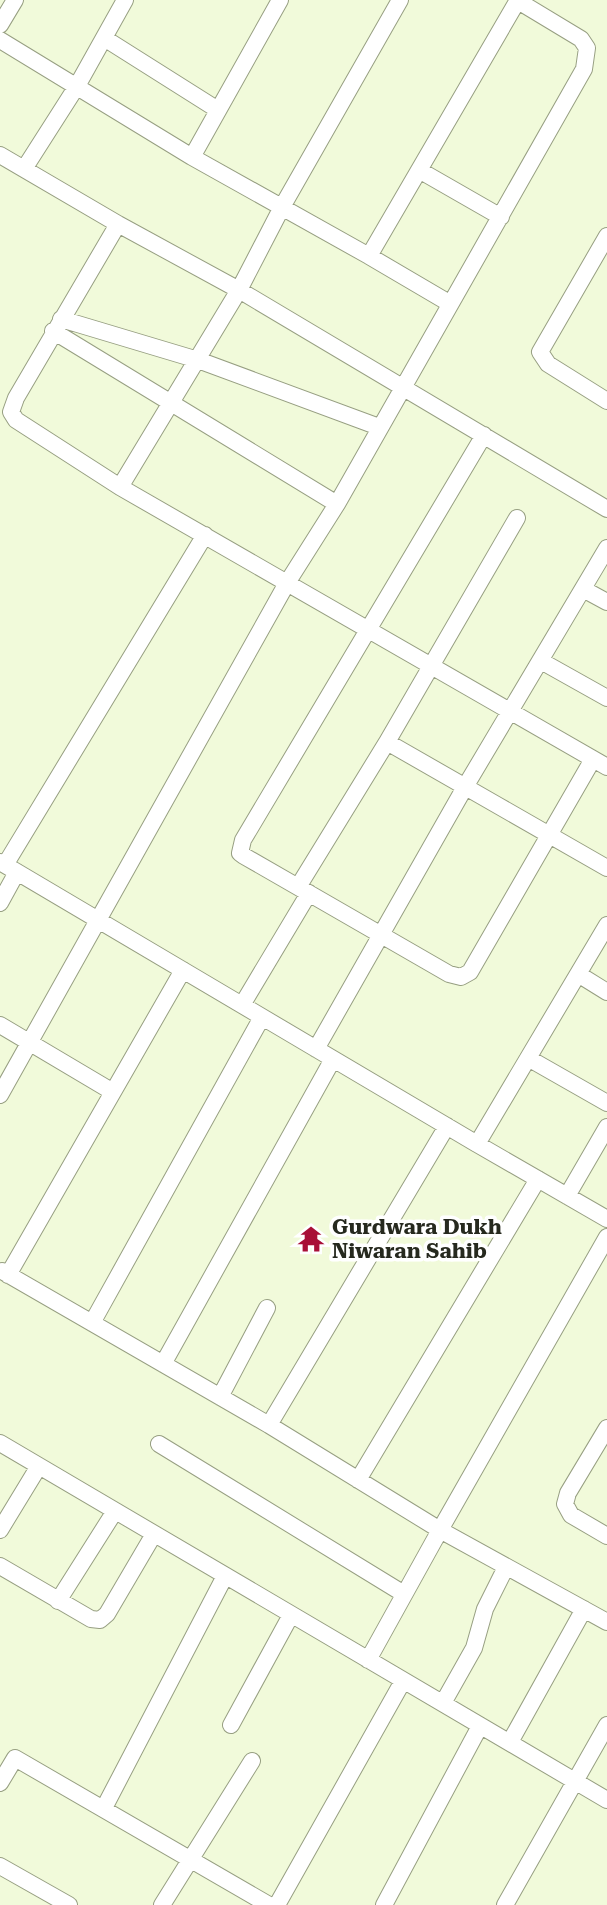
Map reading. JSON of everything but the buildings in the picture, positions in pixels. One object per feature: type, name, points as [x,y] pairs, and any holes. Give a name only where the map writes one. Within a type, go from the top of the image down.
[{"type":"street","points":[[0,24],[15,0]]},
{"type":"street","points":[[24,169],[77,86],[125,0]]},
{"type":"street","points":[[192,157],[280,0]]},
{"type":"street","points":[[120,487],[239,290],[282,207],[400,0]]},
{"type":"street","points":[[0,1095],[288,583],[337,504],[449,303],[579,82],[587,57],[587,48],[581,40],[518,1],[369,256]]},
{"type":"street","points":[[104,38],[218,110]]},
{"type":"street","points":[[0,40],[192,157],[449,303]]},
{"type":"street","points":[[0,155],[239,290],[607,509]]},
{"type":"street","points":[[419,170],[501,217]]},
{"type":"street","points":[[118,224],[57,325],[11,412],[23,426],[120,487],[205,535],[288,583],[369,630],[431,666],[600,763],[549,835],[466,975],[461,978],[449,974],[244,856],[240,847],[369,630],[484,435]]},
{"type":"street","points":[[607,236],[540,352],[548,364],[607,401]]},
{"type":"street","points":[[57,325],[198,360],[379,427]]},
{"type":"street","points":[[57,325],[173,402],[337,504]]},
{"type":"street","points":[[242,1005],[303,890],[517,518]]},
{"type":"street","points":[[0,903],[7,867],[205,535]]},
{"type":"street","points":[[316,1049],[465,787],[607,548]]},
{"type":"street","points":[[583,589],[607,602]]},
{"type":"street","points":[[541,661],[607,698]]},
{"type":"street","points":[[387,742],[607,868]]},
{"type":"street","points":[[7,867],[607,1219]]},
{"type":"street","points":[[477,1144],[607,925]]},
{"type":"street","points":[[183,970],[4,1272],[220,1397],[440,1530],[607,1622]]},
{"type":"street","points":[[578,974],[607,992]]},
{"type":"street","points":[[92,1323],[262,1017]]},
{"type":"street","points":[[0,1025],[113,1092]]},
{"type":"street","points":[[528,1058],[607,1102]]},
{"type":"street","points":[[163,1364],[334,1059]]},
{"type":"street","points":[[269,1426],[447,1126]]},
{"type":"street","points":[[568,1196],[607,1127]]},
{"type":"street","points":[[358,1480],[537,1178]]},
{"type":"street","points":[[368,1660],[607,1237]]},
{"type":"street","points":[[220,1397],[267,1308]]},
{"type":"street","points":[[606,1432],[568,1493],[565,1504],[571,1515],[607,1536]]},
{"type":"street","points":[[0,1443],[607,1800]]},
{"type":"street","points":[[159,1444],[404,1594]]},
{"type":"street","points":[[0,1530],[39,1466]]},
{"type":"street","points":[[58,1601],[115,1511]]},
{"type":"street","points":[[0,1566],[91,1619],[103,1619],[155,1534]]},
{"type":"street","points":[[443,1703],[474,1648],[485,1609],[506,1567]]},
{"type":"street","points":[[104,1808],[225,1576]]},
{"type":"street","points":[[510,1742],[584,1609]]},
{"type":"street","points":[[231,1725],[291,1615]]},
{"type":"street","points":[[277,1905],[403,1681]]},
{"type":"street","points":[[505,1905],[607,1725]]},
{"type":"street","points":[[384,1905],[480,1726]]},
{"type":"street","points":[[0,1783],[15,1758],[269,1905]]},
{"type":"street","points":[[162,1905],[252,1761]]},
{"type":"street","points":[[0,1866],[69,1905]]},
{"type":"place","name":"Gurdwara Dukh Niwaran Sahib","points":[[311,1239]]}]
